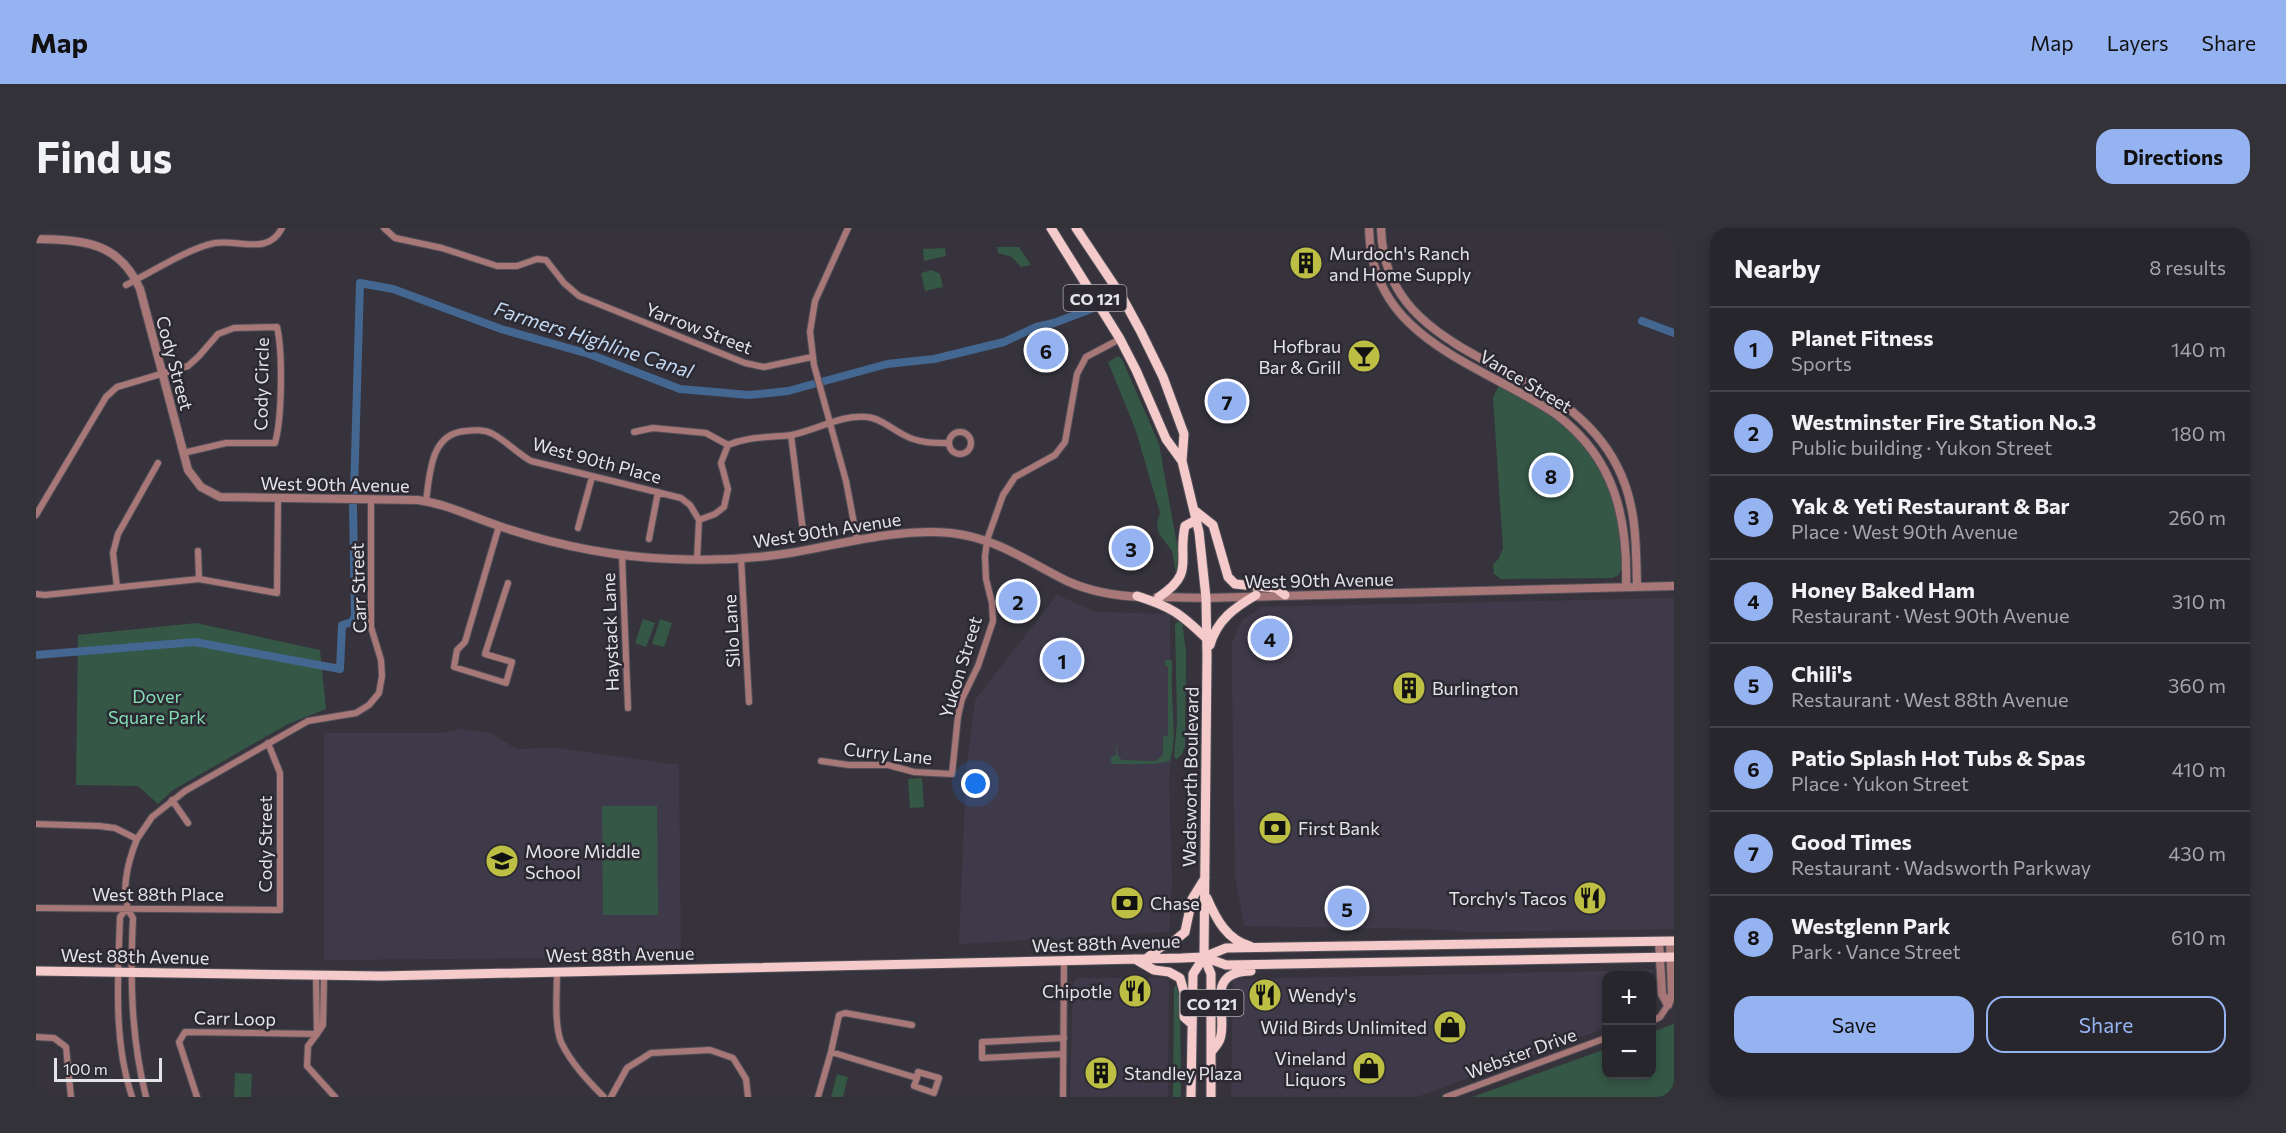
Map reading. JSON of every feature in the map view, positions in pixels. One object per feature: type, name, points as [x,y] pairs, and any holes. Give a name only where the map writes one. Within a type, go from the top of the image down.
[{"type":"main road","name":"CO 121","points":[[1051,228],[1120,339],[1166,440],[1182,461]]},
{"type":"main road","name":"CO 121","points":[[1076,228],[1122,297],[1163,377],[1184,434],[1182,461],[1195,515],[1206,598]]},
{"type":"main road","points":[[1159,597],[1170,590],[1183,573],[1185,526],[1195,515],[1213,525],[1228,577],[1235,584],[1276,588],[1285,595]]},
{"type":"main road","points":[[1137,596],[1164,604],[1187,620],[1207,639]]},
{"type":"main road","points":[[1207,656],[1213,634],[1225,617],[1237,606],[1256,596]]},
{"type":"main road","name":"Wadsworth Boulevard","points":[[1206,598],[1204,957],[1211,975],[1211,1097]]},
{"type":"main road","points":[[1146,959],[1161,947],[1181,937],[1185,932],[1192,899],[1205,878]]},
{"type":"main road","points":[[1205,893],[1214,915],[1232,939],[1259,948]]},
{"type":"main road","name":"West 88th Avenue","points":[[36,971],[320,976],[557,972],[1204,957],[1226,948],[1672,941]]},
{"type":"main road","name":"Wadsworth Boulevard","points":[[1191,1097],[1193,974],[1204,957]]},
{"type":"main road","name":"West 88th Avenue","points":[[1204,957],[1226,965],[1673,957]]},
{"type":"main road","points":[[1135,959],[1154,970],[1169,972],[1180,978],[1184,992],[1184,1017],[1192,1024]]},
{"type":"main road","points":[[1212,1051],[1221,1038],[1222,986],[1231,975],[1240,971],[1257,970],[1268,964]]},
{"type":"street","points":[[126,285],[215,243],[264,245],[278,237],[282,228]]},
{"type":"street","points":[[848,228],[815,301],[810,332],[812,357],[819,389],[846,481],[857,538]]},
{"type":"street","name":"Vance Street","points":[[1369,228],[1370,250],[1379,280],[1390,302],[1403,319],[1423,337],[1551,411],[1574,428],[1593,450],[1610,480],[1619,508],[1626,541],[1626,587]]},
{"type":"street","name":"Vance Street","points":[[1381,228],[1382,251],[1388,273],[1401,297],[1419,318],[1446,338],[1564,405],[1596,435],[1618,467],[1632,510],[1637,587]]},
{"type":"street","name":"Yarrow Street","points":[[386,231],[406,241],[442,248],[497,266],[517,266],[537,259],[546,260],[571,291],[586,300],[754,365],[772,366],[812,357]]},
{"type":"street","points":[[36,239],[77,240],[94,244],[122,263],[136,280]]},
{"type":"street","name":"Cody Street","points":[[136,280],[183,453]]},
{"type":"street","name":"Cody Circle","points":[[162,374],[188,366],[200,356],[218,334],[234,328],[276,327],[280,345],[279,429],[275,443],[226,443],[183,453]]},
{"type":"street","name":"Yukon Street","points":[[952,774],[962,699],[978,666],[993,621],[992,603],[986,579],[987,540],[1003,495],[1015,477],[1055,455],[1065,442],[1077,374],[1086,357],[1120,339]]},
{"type":"street","points":[[36,514],[106,396],[117,387],[162,374]]},
{"type":"street","points":[[697,560],[699,520],[715,514],[724,507],[728,489],[721,463],[728,445],[762,436],[791,435],[856,417],[868,417],[913,439],[928,443],[948,443]]},
{"type":"street","points":[[634,432],[653,428],[706,433],[728,445]]},
{"type":"street","name":"West 90th Place","points":[[426,501],[433,456],[444,440],[460,431],[490,432],[531,461],[681,498],[690,505],[699,520]]},
{"type":"street","points":[[791,435],[803,531]]},
{"type":"street","name":"West 90th Avenue","points":[[183,453],[194,480],[210,493],[230,498],[426,501],[552,542],[622,555],[697,560],[741,558],[792,552],[857,538],[896,533],[935,532],[967,535],[987,540],[1086,588],[1137,596],[1206,598],[1674,586]]},
{"type":"street","points":[[117,587],[113,553],[118,534],[158,463]]},
{"type":"street","points":[[578,528],[592,477]]},
{"type":"street","points":[[650,539],[658,492]]},
{"type":"street","points":[[36,594],[45,596],[200,579],[276,593],[278,499]]},
{"type":"street","name":"Carr Street","points":[[126,909],[128,863],[137,839],[152,817],[185,791],[308,721],[356,713],[369,705],[379,693],[382,676],[381,660],[371,627],[371,499]]},
{"type":"street","points":[[499,526],[465,642],[457,651],[454,667],[506,683],[512,662],[485,654],[508,583]]},
{"type":"street","points":[[198,551],[200,579]]},
{"type":"street","name":"Haystack Lane","points":[[622,555],[628,708]]},
{"type":"street","name":"Silo Lane","points":[[741,558],[749,702]]},
{"type":"street","name":"Cody Street","points":[[268,743],[280,773],[280,910]]},
{"type":"street","name":"Curry Lane","points":[[821,761],[849,765],[888,765],[914,772],[952,774]]},
{"type":"street","points":[[172,800],[188,823]]},
{"type":"street","points":[[36,824],[115,828],[137,839]]},
{"type":"street","name":"West 88th Place","points":[[36,908],[280,910]]},
{"type":"street","points":[[132,1097],[125,1076],[120,1032],[118,972],[120,917],[126,909],[133,918],[131,972],[134,1035],[146,1097]]},
{"type":"street","points":[[1659,941],[1662,994],[1671,1006]]},
{"type":"street","points":[[1656,1019],[1671,1006],[1672,941]]},
{"type":"street","points":[[1063,1097],[1064,960]]},
{"type":"street","points":[[557,972],[556,1008],[561,1040],[582,1075],[604,1097]]},
{"type":"street","points":[[320,976],[323,1025],[308,1046],[307,1066],[335,1097]]},
{"type":"street","points":[[818,1097],[831,1052],[837,1018],[842,1014],[912,1025]]},
{"type":"street","name":"Carr Loop","points":[[197,1097],[180,1042],[185,1032],[317,1034]]},
{"type":"street","points":[[36,1037],[62,1040],[66,1047],[71,1097]]},
{"type":"street","points":[[1063,1053],[982,1058],[982,1042],[1064,1038]]},
{"type":"street","name":"Webster Drive","points":[[1446,1097],[1602,1039]]},
{"type":"street","points":[[611,1097],[627,1068],[651,1053],[710,1050],[733,1058],[746,1079],[748,1097]]},
{"type":"street","points":[[831,1052],[917,1078]]},
{"type":"shaded area","points":[[1057,595],[1096,612],[1170,614],[1171,758],[1169,782],[1172,883],[1169,932],[959,944],[966,773],[975,700]]},
{"type":"shaded area","points":[[1674,598],[1674,929],[1470,932],[1428,929],[1244,926],[1235,876],[1232,677],[1232,643],[1242,620],[1262,607]]},
{"type":"shaded area","name":"Moore Middle School","points":[[460,729],[490,733],[517,749],[558,748],[679,765],[681,957],[324,960],[324,733],[443,733]]},
{"type":"shaded area","points":[[1653,970],[1653,971],[1606,971]]},
{"type":"shaded area","points":[[1602,971],[1602,1029],[1417,1097],[1231,1097],[1233,979]]},
{"type":"shaded area","points":[[1077,978],[1165,978],[1169,980],[1168,1097],[1070,1097],[1073,983]]},
{"type":"green space","points":[[997,247],[1019,247],[1031,265],[1021,267],[1012,257],[998,253]]},
{"type":"green space","points":[[945,248],[946,256],[924,261],[923,249]]},
{"type":"green space","points":[[932,270],[940,274],[943,287],[925,291],[921,273]]},
{"type":"green space","points":[[1118,356],[1122,359],[1159,444],[1180,562],[1177,574],[1172,551],[1159,534],[1157,523],[1160,513],[1136,431],[1108,362]]},
{"type":"green space","points":[[1499,385],[1541,408],[1567,427],[1596,462],[1606,480],[1618,522],[1621,570],[1618,575],[1613,578],[1501,579],[1494,574],[1493,565],[1503,548],[1493,398]]},
{"type":"green space","points":[[643,619],[655,623],[646,647],[635,643]]},
{"type":"green space","points":[[660,619],[672,623],[664,647],[652,644]]},
{"type":"green space","points":[[1182,621],[1186,653],[1185,746],[1177,759],[1174,757],[1177,721],[1175,624]]},
{"type":"green space","name":"Dover Square Park","points":[[196,623],[320,650],[326,709],[288,724],[173,790],[158,804],[138,786],[76,785],[78,635]]},
{"type":"green space","points":[[1165,660],[1172,660],[1174,734],[1170,761],[1153,764],[1112,764],[1110,758],[1116,755],[1116,743],[1118,756],[1122,760],[1155,761],[1163,755],[1163,737],[1168,735],[1168,666],[1165,666]]},
{"type":"green space","points":[[922,778],[924,807],[910,808],[908,779]]},
{"type":"green space","points":[[602,806],[657,806],[658,915],[603,915]]},
{"type":"green space","points":[[1176,985],[1180,995],[1181,1097],[1173,1097],[1174,988]]},
{"type":"green space","points":[[1674,1024],[1674,1097],[1472,1097],[1602,1050],[1602,1079],[1656,1079],[1656,1031]]},
{"type":"green space","points":[[235,1073],[252,1074],[251,1097],[234,1097]]},
{"type":"green space","points":[[837,1074],[848,1077],[843,1097],[831,1097]]},
{"type":"waterway","name":"Farmers Highline Canal","points":[[354,492],[360,283],[393,289],[501,329],[589,354],[680,389],[749,395],[788,391],[887,364],[934,359],[1004,342],[1036,327],[1091,309]]},
{"type":"waterway","name":"Farmers Highline Canal","points":[[1642,321],[1674,333]]},
{"type":"waterway","name":"Farmers Highline Canal","points":[[36,655],[195,642],[340,669],[342,625],[352,622],[355,616],[353,506]]},
{"type":"place","name":"Murdoch's Ranch and Home Supply","points":[[1306,263]]},
{"type":"place","name":"Patio Splash Hot Tubs & Spas","points":[[1046,350]]},
{"type":"place","name":"Hofbrau Bar & Grill","points":[[1364,356]]},
{"type":"place","name":"Good Times","points":[[1227,401]]},
{"type":"place","name":"Westglenn Park","points":[[1551,475]]},
{"type":"place","name":"Yak & Yeti Restaurant & Bar","points":[[1131,548]]},
{"type":"place","name":"Westminster Fire Station No.3","points":[[1018,601]]},
{"type":"place","name":"Honey Baked Ham","points":[[1270,638]]},
{"type":"place","name":"Planet Fitness","points":[[1062,660]]},
{"type":"place","name":"Burlington","points":[[1409,688]]},
{"type":"place","name":"First Bank","points":[[1275,828]]},
{"type":"place","name":"Moore Middle School","points":[[502,861]]},
{"type":"place","name":"Torchy's Tacos","points":[[1590,898]]},
{"type":"place","name":"Chase","points":[[1127,903]]},
{"type":"place","name":"Chili's","points":[[1347,908]]},
{"type":"place","name":"Chipotle","points":[[1135,991]]},
{"type":"place","name":"Wendy's","points":[[1265,995]]},
{"type":"place","name":"Wild Birds Unlimited","points":[[1450,1027]]},
{"type":"place","name":"Vineland Liquors","points":[[1369,1068]]},
{"type":"place","name":"Standley Plaza","points":[[1101,1073]]}]
